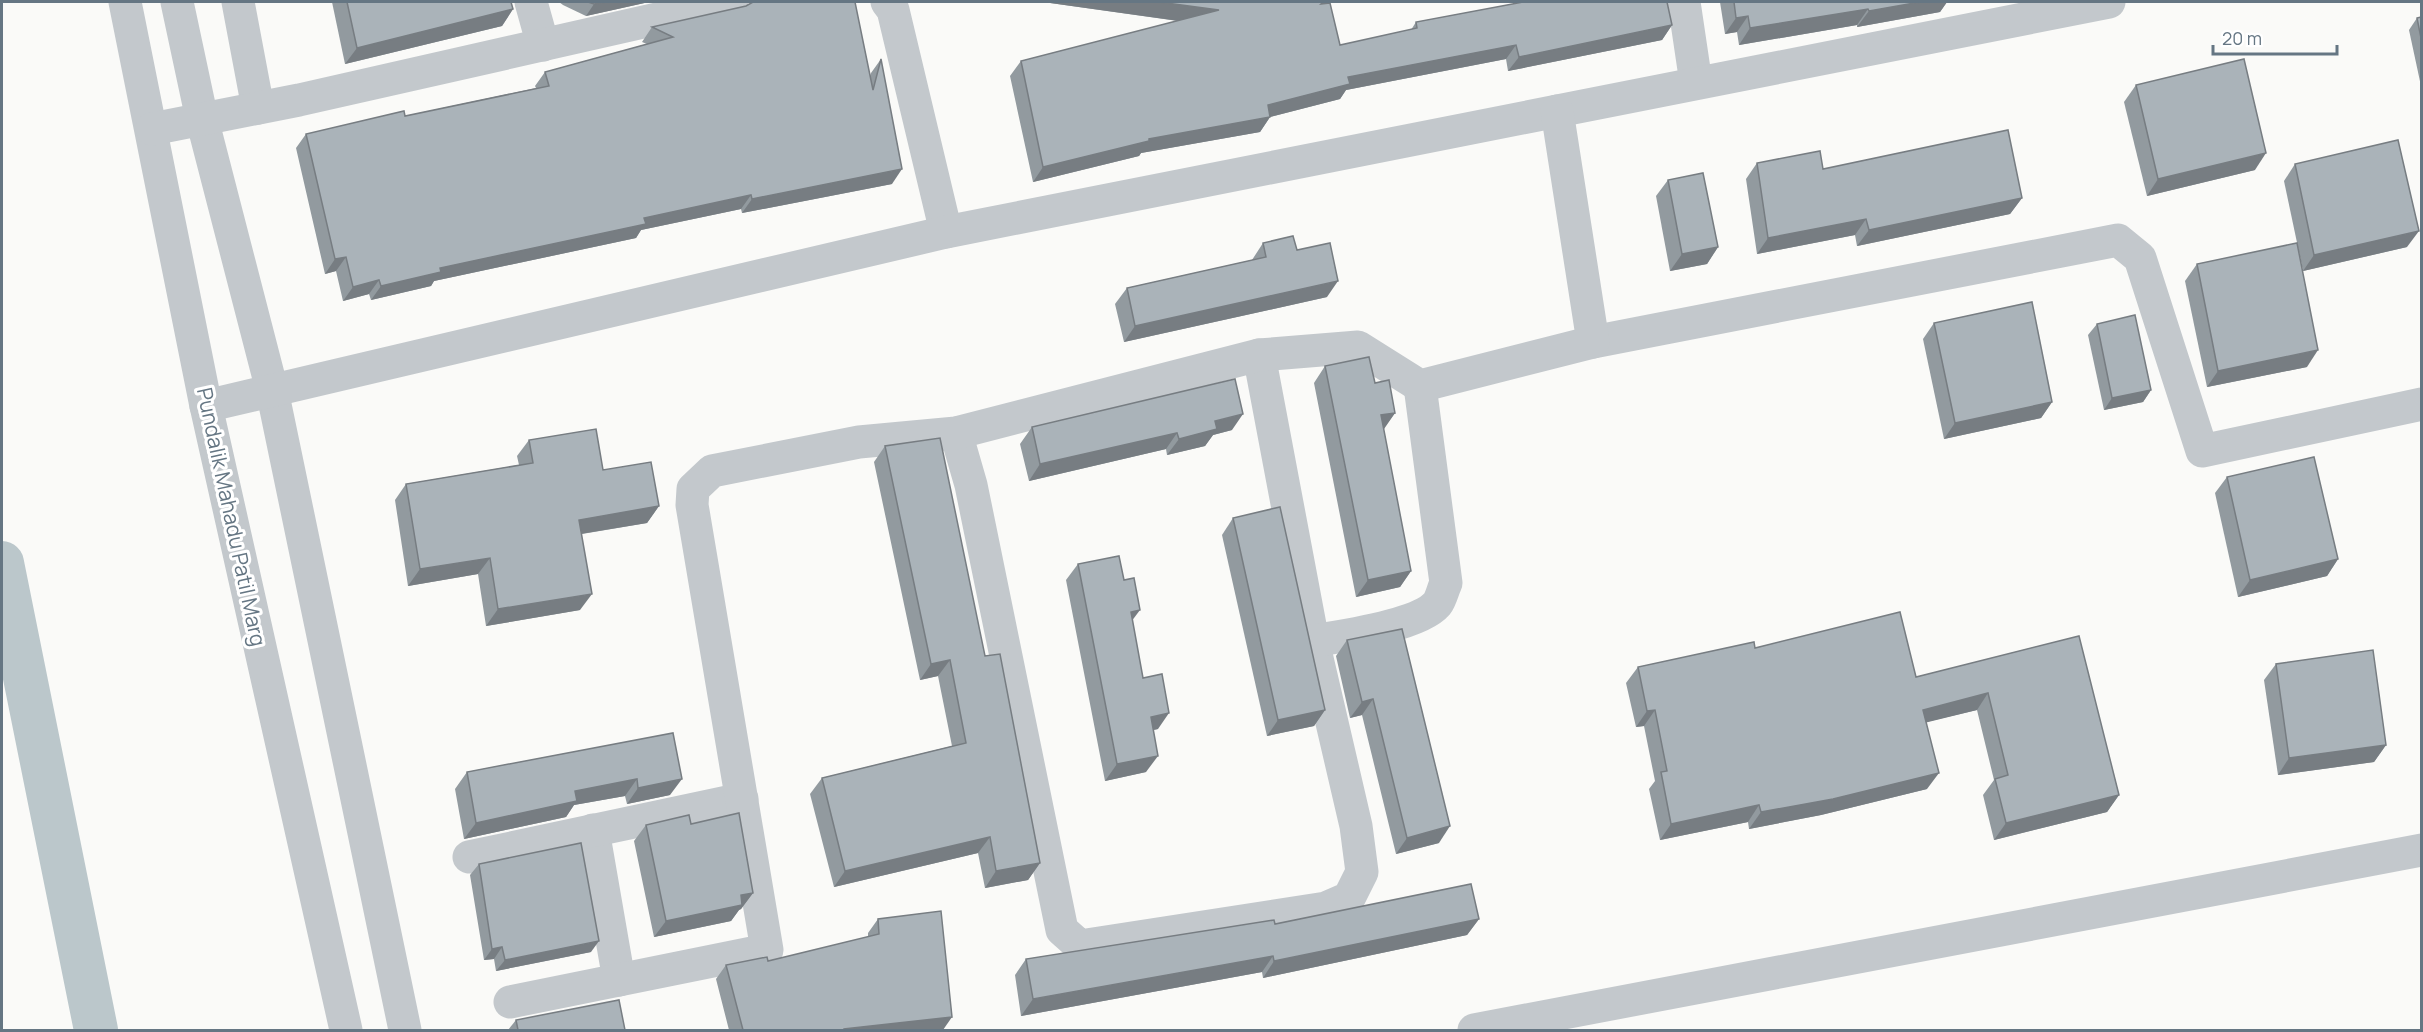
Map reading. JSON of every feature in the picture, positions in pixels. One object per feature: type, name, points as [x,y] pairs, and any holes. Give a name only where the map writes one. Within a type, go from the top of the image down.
[{"type":"street","name":"Pundalik Mahadu Patil Marg","points":[[125,2],[206,406],[346,1030]]},
{"type":"street","points":[[177,2],[202,119],[272,390],[405,1030]]},
{"type":"street","points":[[238,2],[258,108]]},
{"type":"street","points":[[531,2],[543,45]]},
{"type":"street","points":[[152,129],[258,108],[732,2]]},
{"type":"street","points":[[887,2],[893,10],[946,232]]},
{"type":"street","points":[[1684,2],[1696,83]]},
{"type":"street","points":[[206,406],[946,232],[2109,2]]},
{"type":"street","points":[[1557,111],[1593,342]]},
{"type":"street","points":[[510,1002],[767,950],[692,505],[693,489],[712,471],[859,442],[956,433],[1259,356],[1358,347],[1420,386],[1593,342],[2118,240],[2140,258],[2202,451],[2421,404]]},
{"type":"street","points":[[956,433],[971,485],[1062,930],[1080,946],[1326,908],[1349,898],[1362,872],[1356,826],[1313,641],[1259,356]]},
{"type":"street","points":[[1313,641],[1382,628],[1420,614],[1437,604],[1446,582],[1420,386]]},
{"type":"street","points":[[469,857],[742,800]]},
{"type":"street","points":[[593,830],[619,980]]},
{"type":"street","points":[[1474,1030],[2421,850]]},
{"type":"building","points":[[347,2],[511,2],[513,9],[357,48]]},
{"type":"building","points":[[753,2],[855,2],[873,90],[881,59],[902,169],[752,199],[751,195],[644,218],[646,224],[440,268],[441,272],[381,286],[379,280],[353,287],[346,257],[335,259],[306,134],[404,111],[405,116],[549,86],[545,72],[673,37],[652,27],[746,6]]},
{"type":"building","points":[[1159,2],[1330,3],[1340,45],[1417,28],[1416,22],[1523,2],[1667,2],[1672,25],[1519,57],[1516,45],[1348,77],[1350,84],[1268,105],[1270,117],[1149,139],[1149,141],[1043,167],[1021,61],[1219,10]]},
{"type":"building","points":[[1734,2],[1920,2],[1750,28],[1748,16],[1736,18]]},
{"type":"building","points":[[2421,17],[2421,38],[2417,18]]},
{"type":"building","points":[[2244,59],[2266,153],[2158,179],[2136,85]]},
{"type":"building","points":[[2008,130],[2022,198],[1869,230],[1866,219],[1768,238],[1757,163],[1820,151],[1823,169]]},
{"type":"building","points":[[2398,140],[2419,231],[2314,255],[2295,164]]},
{"type":"building","points":[[1703,173],[1718,247],[1682,254],[1668,180]]},
{"type":"building","points":[[1293,236],[1297,250],[1330,243],[1338,281],[1135,326],[1127,288],[1266,257],[1263,243]]},
{"type":"building","points":[[2297,243],[2318,350],[2218,371],[2197,264]]},
{"type":"building","points":[[2032,302],[2052,402],[1955,423],[1934,323]]},
{"type":"building","points":[[2135,315],[2151,390],[2112,398],[2097,324]]},
{"type":"building","points":[[1369,357],[1375,383],[1389,380],[1395,413],[1381,415],[1411,571],[1368,580],[1325,366]]},
{"type":"building","points":[[1235,379],[1243,414],[1215,421],[1217,429],[1179,439],[1177,433],[1040,464],[1032,427]]},
{"type":"building","points":[[596,429],[603,470],[651,462],[659,506],[579,520],[592,594],[498,609],[490,558],[420,569],[406,484],[533,463],[529,440]]},
{"type":"building","points":[[940,438],[985,656],[1000,654],[1040,863],[996,871],[990,837],[845,871],[822,778],[966,743],[950,660],[931,664],[885,446]]},
{"type":"building","points":[[2314,457],[2338,559],[2250,580],[2227,477]]},
{"type":"building","points":[[1280,507],[1325,710],[1278,720],[1233,518]]},
{"type":"building","points":[[1119,556],[1124,580],[1134,578],[1140,610],[1131,612],[1143,678],[1162,674],[1169,713],[1151,717],[1158,756],[1117,764],[1078,564]]},
{"type":"building","points":[[1900,612],[1916,677],[2079,636],[2119,795],[2006,823],[1995,779],[2008,775],[1988,693],[1923,710],[1939,773],[1833,799],[1761,812],[1759,805],[1671,824],[1661,772],[1667,771],[1655,710],[1647,711],[1638,667],[1754,642],[1755,648]]},
{"type":"building","points":[[1402,629],[1450,826],[1407,838],[1373,699],[1362,702],[1347,640]]},
{"type":"building","points":[[2373,650],[2386,745],[2289,758],[2276,664]]},
{"type":"building","points":[[673,733],[682,779],[638,788],[637,779],[575,791],[577,801],[476,823],[467,772]]},
{"type":"building","points":[[739,813],[753,893],[741,895],[742,905],[666,921],[646,825],[689,815],[691,824]]},
{"type":"building","points":[[581,843],[599,941],[505,960],[502,947],[492,949],[479,864]]},
{"type":"building","points":[[1471,884],[1479,919],[1274,961],[1273,956],[1033,999],[1026,959],[1274,920],[1275,924]]},
{"type":"building","points":[[941,911],[952,1017],[844,1030],[743,1030],[726,965],[767,957],[768,961],[879,934],[878,919]]},
{"type":"building","points":[[619,1000],[625,1030],[518,1030],[516,1020]]},
{"type":"waterway","points":[[2,563],[96,1030]]}]
